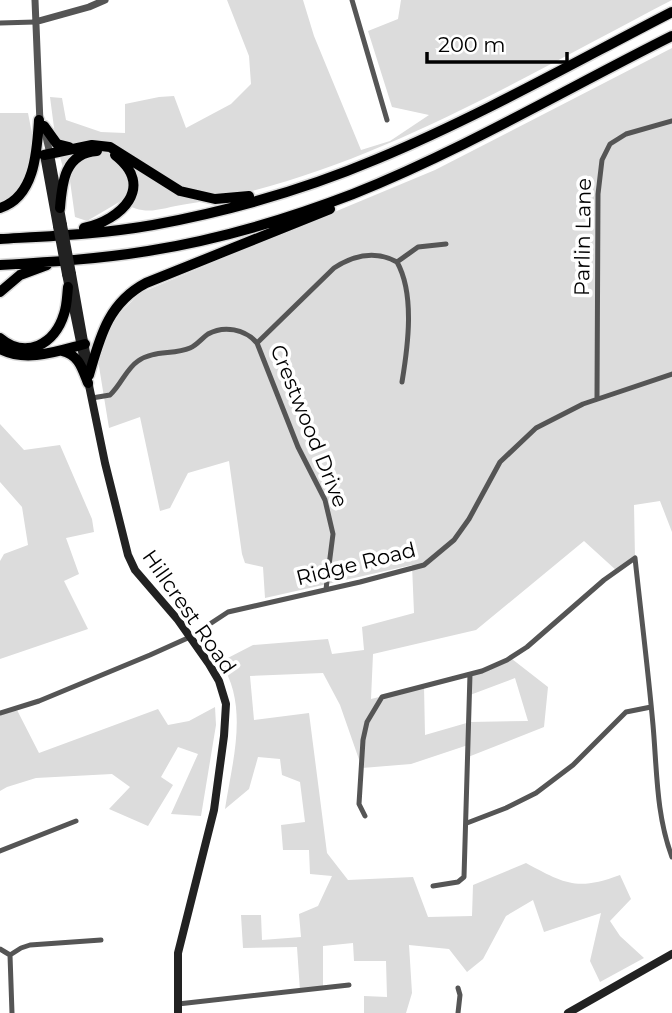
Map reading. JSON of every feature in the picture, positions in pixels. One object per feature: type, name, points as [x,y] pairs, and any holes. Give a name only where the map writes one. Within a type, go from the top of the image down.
[{"type":"highway","points":[[0,239],[152,225],[277,194],[402,148],[672,12]]},
{"type":"highway","points":[[89,379],[99,339],[109,317],[121,300],[139,287],[411,174],[461,145],[672,36]]},
{"type":"highway","points":[[41,120],[57,144],[76,148]]},
{"type":"highway","points":[[0,208],[15,200],[29,181],[41,120]]},
{"type":"highway","points":[[47,154],[99,145],[110,147],[165,183],[192,195],[229,199],[277,194]]},
{"type":"highway","points":[[0,265],[151,250],[246,229],[353,194],[461,145]]},
{"type":"highway","points":[[50,236],[93,226],[112,219],[122,210],[129,201],[132,186],[126,166],[108,152],[91,151],[75,158],[63,178],[60,208]]},
{"type":"highway","points":[[0,292],[20,275],[60,261]]},
{"type":"highway","points":[[0,338],[9,345],[24,350],[39,347],[48,341],[59,328],[64,315],[68,287]]},
{"type":"highway","points":[[0,349],[20,356],[82,344]]},
{"type":"highway","points":[[58,350],[67,352],[78,360],[89,379]]},
{"type":"main road","name":"Hillcrest Road","points":[[47,154],[60,208],[60,225]]},
{"type":"main road","name":"Hillcrest Road","points":[[47,154],[104,463],[128,555],[135,570],[190,637],[219,681],[226,712],[214,810],[178,953],[178,1009]]},
{"type":"main road","name":"Hillcrest Road","points":[[69,274],[68,287],[82,344]]},
{"type":"main road","points":[[568,1013],[672,954]]},
{"type":"street","name":"Hillcrest Road","points":[[35,0],[41,120],[47,154]]},
{"type":"street","points":[[0,23],[35,22],[105,0]]},
{"type":"street","points":[[352,0],[387,121]]},
{"type":"street","name":"Parlin Lane","points":[[597,400],[598,194],[601,160],[610,144],[626,134],[672,121]]},
{"type":"street","points":[[397,262],[418,247],[446,244]]},
{"type":"street","points":[[257,343],[334,268],[346,261],[368,255],[387,257],[397,262],[405,278],[408,296],[402,382]]},
{"type":"street","name":"Crestwood Drive","points":[[92,398],[110,395],[133,365],[141,359],[190,348],[208,334],[220,329],[244,333],[257,343],[298,447],[326,500],[333,534],[326,589]]},
{"type":"street","name":"Ridge Road","points":[[0,713],[39,701],[190,637],[228,611],[407,571],[432,560],[461,531],[495,469],[516,445],[536,428],[597,400],[672,374]]},
{"type":"street","points":[[365,816],[359,804],[363,740],[367,722],[382,697],[496,666],[517,655],[604,580],[635,558],[659,806],[672,858]]},
{"type":"street","points":[[433,886],[457,882],[464,877],[470,674]]},
{"type":"street","points":[[467,823],[536,793],[573,765],[626,712],[651,707]]},
{"type":"street","points":[[0,851],[76,821]]},
{"type":"street","points":[[10,955],[21,947],[30,945],[101,940]]},
{"type":"street","points":[[0,949],[10,955]]},
{"type":"street","points":[[10,955],[12,1013]]},
{"type":"street","points":[[178,1009],[349,985]]},
{"type":"street","points":[[458,988],[458,1013]]},
{"type":"shaded area","points":[[227,0],[303,0],[314,36],[361,150],[390,141],[429,115],[392,107],[368,31],[398,19],[401,0],[672,0],[436,122],[375,149],[312,173],[250,192],[160,209],[138,209],[121,201],[87,221],[75,217],[70,181],[66,178],[56,143],[50,97],[62,98],[66,120],[101,132],[125,133],[125,104],[174,96],[186,128],[231,104],[251,84],[249,56]]},
{"type":"shaded area","points":[[672,48],[672,532],[660,501],[634,505],[635,558],[617,571],[584,541],[476,630],[373,654],[371,699],[424,686],[425,735],[470,722],[528,721],[515,678],[470,695],[472,676],[512,659],[548,687],[544,727],[468,757],[468,745],[411,764],[362,768],[340,705],[323,673],[250,676],[254,720],[309,713],[327,853],[348,880],[413,877],[428,917],[472,916],[473,885],[526,863],[571,883],[593,883],[620,875],[631,899],[610,921],[620,936],[644,958],[600,982],[590,961],[601,913],[544,932],[533,900],[506,916],[483,959],[467,972],[449,949],[409,945],[412,993],[406,1013],[364,1013],[364,996],[387,997],[386,961],[354,961],[353,943],[323,946],[323,989],[300,991],[297,947],[243,948],[241,915],[261,915],[262,940],[301,937],[299,914],[318,906],[332,876],[310,874],[309,850],[283,850],[281,825],[305,822],[300,782],[282,775],[280,759],[258,757],[249,789],[225,809],[237,715],[229,679],[220,662],[253,645],[328,639],[332,654],[364,650],[362,627],[414,613],[412,565],[265,598],[263,567],[245,563],[242,554],[229,461],[188,473],[170,508],[160,511],[140,417],[109,428],[97,354],[101,353],[114,319],[140,293],[435,170]]},
{"type":"shaded area","points":[[0,113],[28,113],[36,154],[22,192],[0,207]]},
{"type":"shaded area","points":[[0,424],[24,450],[60,445],[92,519],[94,532],[66,538],[79,574],[64,581],[88,629],[0,659],[0,561],[4,554],[28,545],[22,507],[0,482]]},
{"type":"shaded area","points":[[215,707],[216,725],[201,816],[171,814],[198,754],[178,747],[161,777],[173,785],[148,826],[109,809],[130,787],[112,774],[36,778],[0,791],[0,715],[17,710],[39,753],[158,709],[168,725],[189,721]]}]
